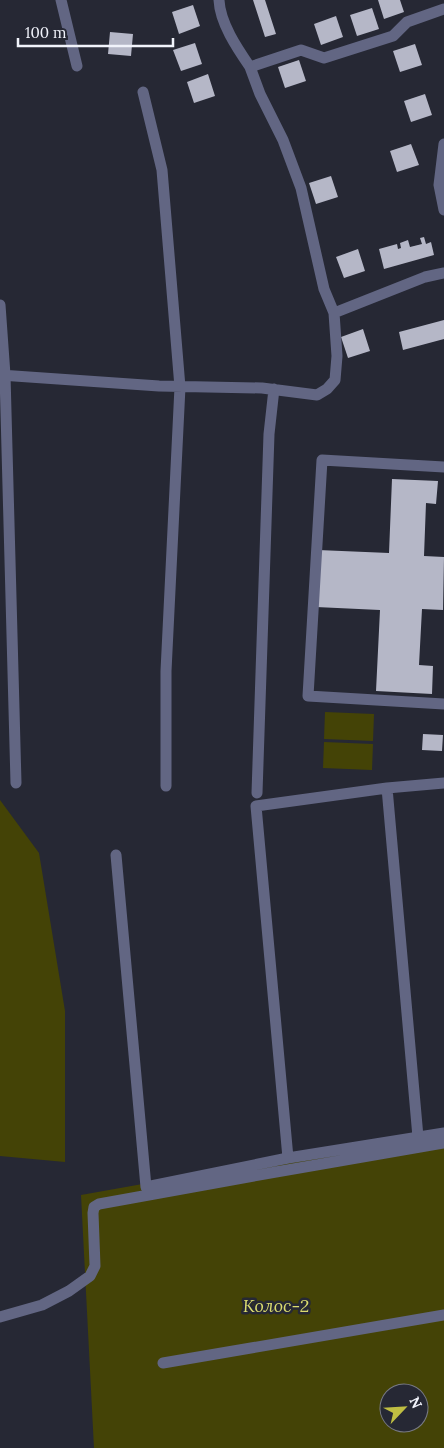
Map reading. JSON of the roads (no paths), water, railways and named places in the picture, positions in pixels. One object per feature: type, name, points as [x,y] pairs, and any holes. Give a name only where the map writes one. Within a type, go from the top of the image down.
[{"type":"street","points":[[61,0],[77,66]]},
{"type":"street","points":[[3,375],[158,386],[262,388],[317,395],[327,389],[335,380],[337,356],[334,313],[324,289],[300,188],[283,140],[260,94],[250,67],[233,41],[220,8],[219,0]]},
{"type":"street","points":[[250,67],[301,50],[324,58],[393,36],[407,22],[444,9]]},
{"type":"street","points":[[143,92],[162,170],[180,386],[166,671],[166,786]]},
{"type":"street","points":[[444,144],[439,185],[444,210]]},
{"type":"street","points":[[334,313],[444,273]]},
{"type":"street","points":[[0,305],[16,783]]},
{"type":"street","points":[[257,793],[269,434],[274,389]]},
{"type":"street","points":[[444,467],[322,460],[308,696],[444,704]]},
{"type":"street","points":[[288,1158],[256,806],[387,788],[444,783]]},
{"type":"street","points":[[387,788],[418,1137]]},
{"type":"street","points":[[116,855],[146,1186],[288,1158],[444,1133]]},
{"type":"street","points":[[0,1317],[42,1305],[69,1291],[90,1276],[95,1266],[93,1213],[94,1207],[99,1204],[248,1176],[444,1144]]},
{"type":"street","points":[[163,1363],[444,1315]]},
{"type":"park label","name":"Колос-2","points":[[276,1305]]}]
